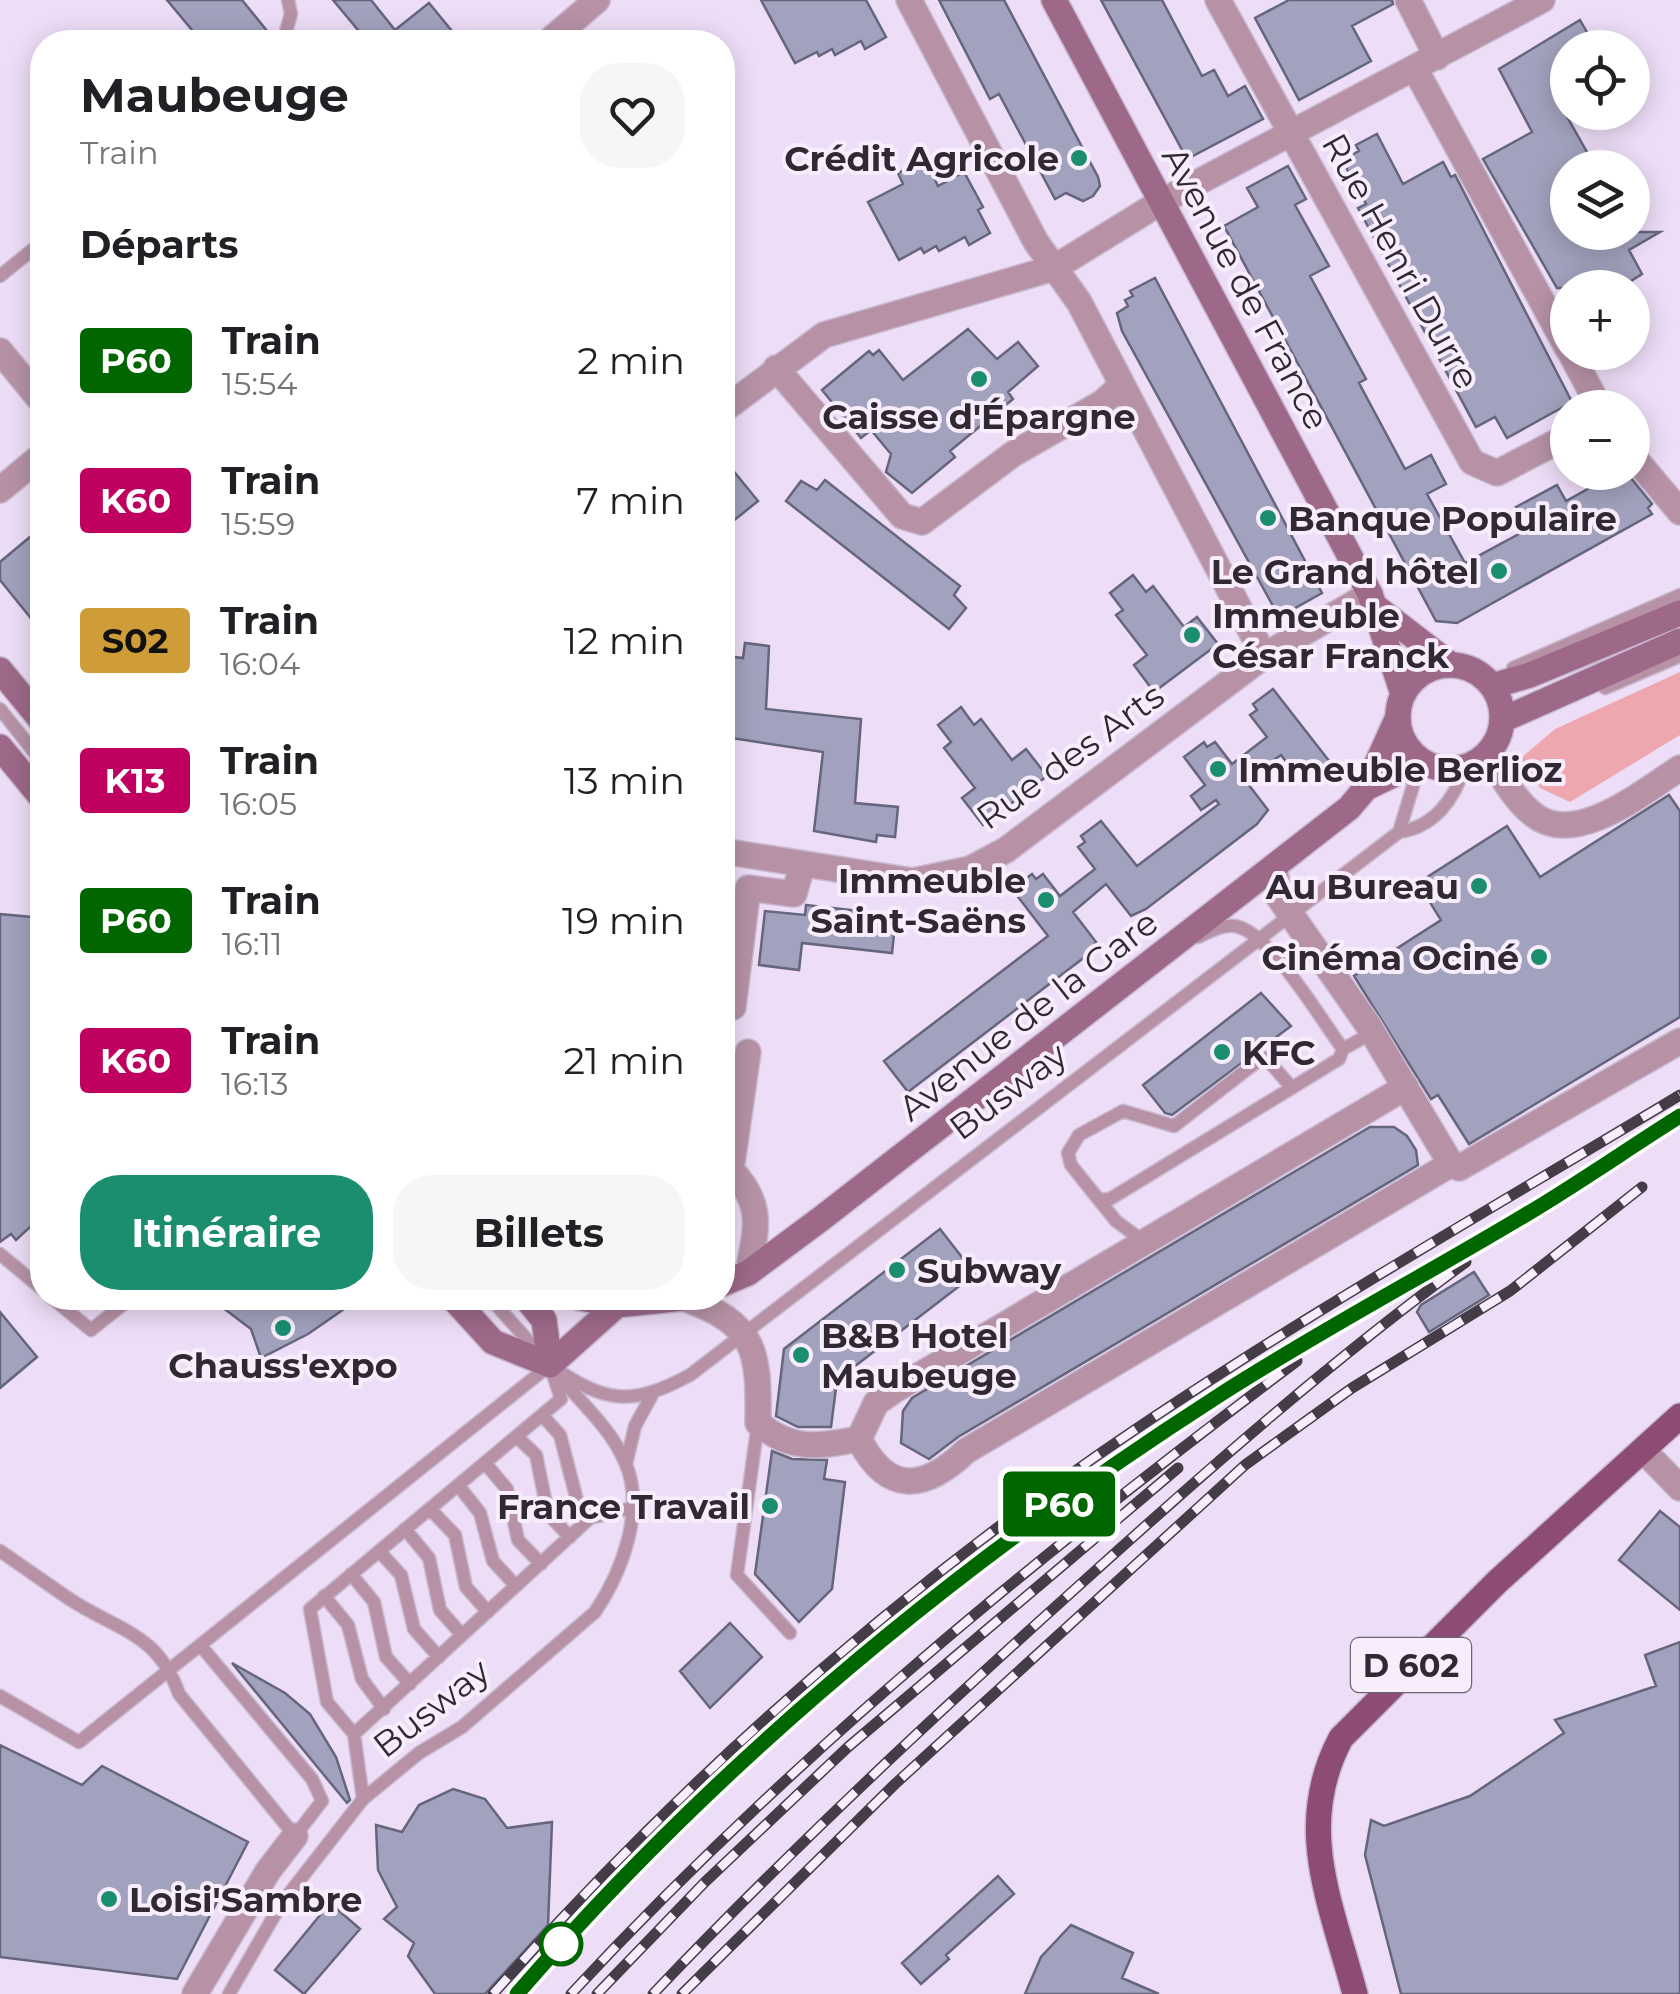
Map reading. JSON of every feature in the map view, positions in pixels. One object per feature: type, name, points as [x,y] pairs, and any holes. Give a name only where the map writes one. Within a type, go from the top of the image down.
[{"type":"main road","name":"Avenue de France","points":[[1054,0],[1374,601]]},
{"type":"main road","points":[[1374,601],[1451,665],[1488,682],[1530,675],[1680,614]]},
{"type":"main road","points":[[1374,601],[1400,706],[1401,736],[1421,760],[1435,767],[1488,744],[1680,641]]},
{"type":"main road","points":[[1400,706],[1423,672],[1451,665]]},
{"type":"main road","points":[[0,670],[30,706]]},
{"type":"main road","points":[[1488,682],[1488,744]]},
{"type":"main road","name":"Avenue de la Gare","points":[[1366,788],[1400,706]]},
{"type":"main road","points":[[0,747],[30,783]]},
{"type":"main road","name":"Avenue de la Gare","points":[[735,1278],[748,1273],[1275,869],[1366,788],[1421,760]]},
{"type":"main road","points":[[465,1310],[493,1342],[550,1365]]},
{"type":"main road","points":[[536,1310],[544,1320],[550,1365]]},
{"type":"main road","points":[[550,1365],[611,1310]]},
{"type":"main road","name":"D 602","points":[[1355,1994],[1323,1871],[1317,1828],[1316,1801],[1324,1770],[1363,1712],[1680,1416]]},
{"type":"street","points":[[562,30],[597,0]]},
{"type":"street","points":[[909,0],[1036,242],[1079,302],[1264,656]]},
{"type":"street","name":"Rue Henri Durre","points":[[1218,0],[1472,462],[1497,473],[1550,445]]},
{"type":"street","points":[[1408,0],[1426,62],[1550,314]]},
{"type":"street","points":[[735,401],[824,336],[1054,268],[1161,202],[1542,0]]},
{"type":"street","points":[[0,351],[30,387]]},
{"type":"street","points":[[776,368],[876,488],[912,521],[931,518],[1013,454],[1102,403],[1121,386]]},
{"type":"street","points":[[0,490],[30,466]]},
{"type":"street","points":[[1650,476],[1680,512]]},
{"type":"street","name":"Rue des Arts","points":[[735,853],[912,881],[970,869],[1006,850],[1264,656],[1374,601]]},
{"type":"street","points":[[1488,744],[1525,806],[1535,816],[1562,827],[1598,816],[1680,768]]},
{"type":"street","points":[[735,998],[748,888],[794,894],[802,866]]},
{"type":"street","points":[[1275,869],[1278,896],[1372,1033],[1451,1164],[1458,1168],[1680,1041]]},
{"type":"street","points":[[735,1125],[748,1052]]},
{"type":"street","points":[[859,1440],[876,1403],[893,1391],[1406,1088]]},
{"type":"street","points":[[859,1440],[870,1461],[885,1474],[918,1482],[937,1477],[966,1450],[1451,1164]]},
{"type":"street","points":[[735,1178],[752,1195],[756,1217],[748,1273]]},
{"type":"street","points":[[713,1310],[746,1334],[755,1352],[758,1423],[774,1436],[811,1448],[859,1440]]},
{"type":"street","points":[[1644,1450],[1680,1488]]},
{"type":"street","points":[[195,1994],[258,1886],[296,1836]]},
{"type":"lane","points":[[286,30],[291,14],[288,0]]},
{"type":"lane","points":[[0,276],[30,252]]},
{"type":"lane","points":[[1488,682],[1680,594]]},
{"type":"lane","points":[[1488,744],[1680,656]]},
{"type":"lane","points":[[0,708],[30,747]]},
{"type":"lane","name":"Busway","points":[[550,1365],[588,1391],[625,1398],[652,1395],[746,1334],[1398,832],[1416,830],[1456,796],[1488,744]]},
{"type":"lane","points":[[1398,832],[1421,760]]},
{"type":"lane","points":[[1172,948],[1224,926],[1238,926],[1261,938],[1343,1050]]},
{"type":"lane","points":[[1099,1200],[1110,1199],[1292,1088],[1372,1033]]},
{"type":"lane","points":[[1142,1242],[1116,1221],[1071,1165],[1068,1153],[1079,1136],[1124,1112],[1174,1126],[1266,1058],[1292,1088]]},
{"type":"lane","points":[[0,1254],[30,1280]]},
{"type":"lane","points":[[67,1310],[91,1330],[115,1310]]},
{"type":"lane","name":"Busway","points":[[501,1310],[600,1423],[626,1464]]},
{"type":"lane","points":[[0,1696],[78,1742],[550,1365],[561,1400],[310,1609],[327,1702],[354,1734],[363,1799]]},
{"type":"lane","name":"Busway","points":[[229,1994],[281,1904],[363,1799],[419,1753],[462,1727],[596,1612],[622,1562],[632,1508],[626,1464],[636,1426],[652,1395]]},
{"type":"lane","points":[[542,1416],[560,1435],[579,1508],[590,1518]]},
{"type":"lane","points":[[758,1423],[738,1575],[790,1632]]},
{"type":"lane","points":[[517,1436],[536,1455],[548,1514],[570,1537]]},
{"type":"lane","points":[[485,1463],[507,1489],[518,1540],[541,1564]]},
{"type":"lane","points":[[458,1485],[480,1512],[493,1561],[516,1586]]},
{"type":"lane","points":[[430,1508],[456,1535],[466,1587],[488,1612]]},
{"type":"lane","points":[[354,1734],[590,1518],[632,1508]]},
{"type":"lane","points":[[405,1530],[429,1558],[440,1610],[462,1635]]},
{"type":"lane","points":[[0,1550],[75,1603],[134,1631],[170,1666],[179,1694],[296,1836],[322,1801],[312,1779],[201,1646]]},
{"type":"lane","points":[[380,1551],[401,1575],[414,1629],[439,1657]]},
{"type":"lane","points":[[352,1574],[374,1602],[386,1657],[410,1684]]},
{"type":"lane","points":[[324,1596],[348,1625],[362,1679],[384,1709]]},
{"type":"shaded area","points":[[1680,672],[1680,735],[1570,802],[1540,788],[1521,758],[1555,729]]},
{"type":"building","points":[[167,0],[242,0],[266,30],[192,30]]},
{"type":"building","points":[[333,0],[371,0],[395,30],[358,30]]},
{"type":"building","points":[[761,0],[866,0],[886,37],[865,49],[861,41],[835,55],[832,49],[819,56],[817,52],[795,63]]},
{"type":"building","points":[[939,0],[1004,0],[1098,177],[1100,186],[1093,196],[1083,201],[1066,193],[1055,199],[999,94],[990,99]]},
{"type":"building","points":[[1101,0],[1162,0],[1202,76],[1214,70],[1228,96],[1245,86],[1263,119],[1187,159]]},
{"type":"building","points":[[1289,0],[1392,0],[1393,4],[1352,26],[1371,61],[1299,100],[1255,18]]},
{"type":"building","points":[[429,3],[451,30],[395,30]]},
{"type":"building","points":[[1580,20],[1586,30],[1563,30]]},
{"type":"building","points":[[1550,38],[1550,130],[1575,130],[1586,150],[1550,150],[1550,250],[1629,250],[1640,270],[1550,270],[1550,276],[1483,159],[1532,132],[1499,69]]},
{"type":"building","points":[[1377,134],[1403,184],[1443,162],[1451,177],[1455,175],[1550,359],[1550,370],[1556,370],[1566,390],[1550,390],[1550,414],[1507,438],[1495,417],[1476,427],[1358,208],[1366,204],[1342,160],[1359,151],[1356,145]]},
{"type":"building","points":[[925,160],[938,186],[964,172],[983,207],[978,210],[990,233],[969,245],[965,237],[939,251],[936,246],[924,253],[921,248],[899,260],[868,202],[903,184],[898,173]]},
{"type":"building","points":[[1288,166],[1306,199],[1295,205],[1329,266],[1310,276],[1366,379],[1359,383],[1405,469],[1431,455],[1446,484],[1427,494],[1465,563],[1528,529],[1516,507],[1550,489],[1560,490],[1566,501],[1586,490],[1641,490],[1652,504],[1648,508],[1652,514],[1457,623],[1436,621],[1224,226],[1258,207],[1247,188]]},
{"type":"building","points":[[1155,278],[1322,593],[1279,617],[1122,331],[1117,313],[1128,306],[1125,300],[1133,296],[1130,291]]},
{"type":"building","points":[[968,329],[997,359],[1018,342],[1038,366],[1008,392],[1013,399],[950,451],[955,457],[912,493],[886,472],[891,454],[871,430],[861,438],[822,390],[869,351],[873,355],[879,350],[903,380]]},
{"type":"building","points":[[735,473],[758,501],[735,520]]},
{"type":"building","points":[[825,480],[960,586],[954,595],[966,608],[949,629],[786,501],[801,481],[817,490]]},
{"type":"building","points":[[30,537],[30,617],[0,580],[0,562]]},
{"type":"building","name":"Immeuble César Franck","points":[[1133,575],[1146,592],[1153,586],[1184,627],[1197,617],[1218,644],[1154,692],[1134,665],[1147,655],[1116,615],[1123,610],[1110,593]]},
{"type":"building","points":[[745,643],[769,646],[766,709],[861,719],[855,803],[898,807],[895,837],[877,835],[876,842],[814,831],[823,752],[735,739],[735,657],[743,658]]},
{"type":"building","points":[[1273,689],[1333,766],[1303,784],[1281,755],[1245,780],[1268,810],[1257,824],[1146,909],[1131,916],[1106,884],[1073,912],[1096,942],[1086,956],[908,1092],[884,1061],[1048,936],[1012,889],[1032,874],[1036,879],[1043,874],[1060,896],[1095,869],[1078,847],[1085,842],[1081,836],[1101,821],[1137,866],[1219,804],[1216,800],[1201,810],[1191,796],[1205,785],[1184,757],[1204,742],[1207,747],[1215,742],[1232,764],[1267,737],[1250,715],[1257,710],[1253,704]]},
{"type":"building","points":[[961,707],[974,725],[981,719],[1012,760],[1026,749],[1047,776],[983,825],[962,798],[975,788],[944,748],[951,742],[938,725]]},
{"type":"building","name":"Cinéma Ociné","points":[[1669,795],[1680,811],[1680,1017],[1469,1144],[1438,1095],[1431,1099],[1354,976],[1441,920],[1418,883],[1507,826],[1540,877]]},
{"type":"building","points":[[806,905],[896,915],[892,953],[802,943],[799,970],[759,965],[765,911],[805,915]]},
{"type":"building","points":[[0,914],[30,917],[30,1227],[16,1240],[11,1234],[0,1242]]},
{"type":"building","name":"KFC","points":[[1261,993],[1291,1026],[1172,1115],[1165,1113],[1143,1085]]},
{"type":"building","points":[[1370,1127],[1394,1127],[1407,1136],[1416,1150],[1418,1165],[958,1437],[929,1459],[901,1443],[903,1411],[912,1398]]},
{"type":"building","points":[[940,1229],[975,1274],[837,1380],[831,1427],[798,1427],[776,1416],[784,1349]]},
{"type":"building","points":[[1474,1272],[1489,1295],[1429,1332],[1417,1312],[1421,1305]]},
{"type":"building","name":"Chauss'expo","points":[[226,1310],[343,1310],[308,1334],[261,1358],[251,1329]]},
{"type":"building","points":[[0,1312],[37,1357],[0,1388]]},
{"type":"building","points":[[772,1451],[792,1459],[827,1460],[824,1479],[845,1482],[832,1589],[799,1622],[755,1574]]},
{"type":"building","points":[[1660,1511],[1680,1527],[1680,1610],[1619,1560]]},
{"type":"building","points":[[730,1623],[762,1657],[710,1708],[680,1671]]},
{"type":"building","points":[[1680,1642],[1680,1994],[1401,1994],[1365,1855],[1371,1820],[1384,1826],[1470,1796],[1564,1733],[1555,1720],[1656,1686],[1645,1655]]},
{"type":"building","points":[[232,1663],[285,1693],[310,1714],[336,1757],[350,1800],[347,1803]]},
{"type":"building","name":"Loisi'Sambre","points":[[0,1745],[82,1785],[102,1766],[248,1842],[177,1979],[0,1957]]},
{"type":"building","points":[[453,1789],[485,1799],[507,1828],[552,1822],[548,1925],[485,1994],[435,1994],[408,1956],[414,1943],[384,1919],[397,1907],[378,1870],[376,1825],[402,1832],[419,1805]]},
{"type":"building","points":[[998,1876],[1014,1894],[946,1955],[949,1959],[921,1984],[902,1963]]},
{"type":"building","points":[[330,1903],[360,1929],[304,1994],[275,1970]]},
{"type":"building","points":[[1071,1925],[1133,1953],[1122,1978],[1159,1994],[1025,1994],[1041,1957]]},
{"type":"railway","points":[[493,1994],[703,1776],[854,1642],[1013,1516],[1238,1362],[1680,1095]]},
{"type":"railway","points":[[1585,1179],[1680,1116]]},
{"type":"railway","points":[[517,1994],[676,1826],[759,1747],[846,1671],[1026,1528],[1262,1368],[1594,1173]]},
{"type":"railway","points":[[682,1994],[895,1784],[1245,1465],[1352,1388],[1510,1291],[1642,1187]]},
{"type":"railway","points":[[653,1994],[864,1783],[1084,1581],[1271,1417],[1466,1262]]},
{"type":"railway","points":[[571,1994],[741,1823],[919,1661],[1106,1508],[1297,1361]]},
{"type":"railway","points":[[597,1994],[705,1882],[848,1747],[1178,1468]]},
{"type":"train","name":"P60","points":[[517,1994],[621,1882],[753,1752],[868,1652],[992,1554],[1104,1472],[1218,1396],[1524,1216],[1680,1116]]},
{"type":"place","name":"Crédit Agricole","points":[[1079,158]]},
{"type":"place","name":"Caisse d'Épargne","points":[[979,379]]},
{"type":"place","name":"Banque Populaire","points":[[1268,518]]},
{"type":"place","name":"Le Grand hôtel","points":[[1499,571]]},
{"type":"place","name":"Immeuble César Franck","points":[[1192,635]]},
{"type":"place","name":"Immeuble Berlioz","points":[[1218,769]]},
{"type":"place","name":"Au Bureau","points":[[1479,886]]},
{"type":"place","name":"Immeuble Saint-Saëns","points":[[1046,900]]},
{"type":"place","name":"Cinéma Ociné","points":[[1539,957]]},
{"type":"place","name":"KFC","points":[[1222,1052]]},
{"type":"place","name":"Subway","points":[[897,1270]]},
{"type":"place","name":"Chauss'expo","points":[[283,1328]]},
{"type":"place","name":"B&B Hotel Maubeuge","points":[[801,1355]]},
{"type":"place","name":"France Travail","points":[[770,1506]]},
{"type":"place","name":"Loisi'Sambre","points":[[109,1899]]}]
